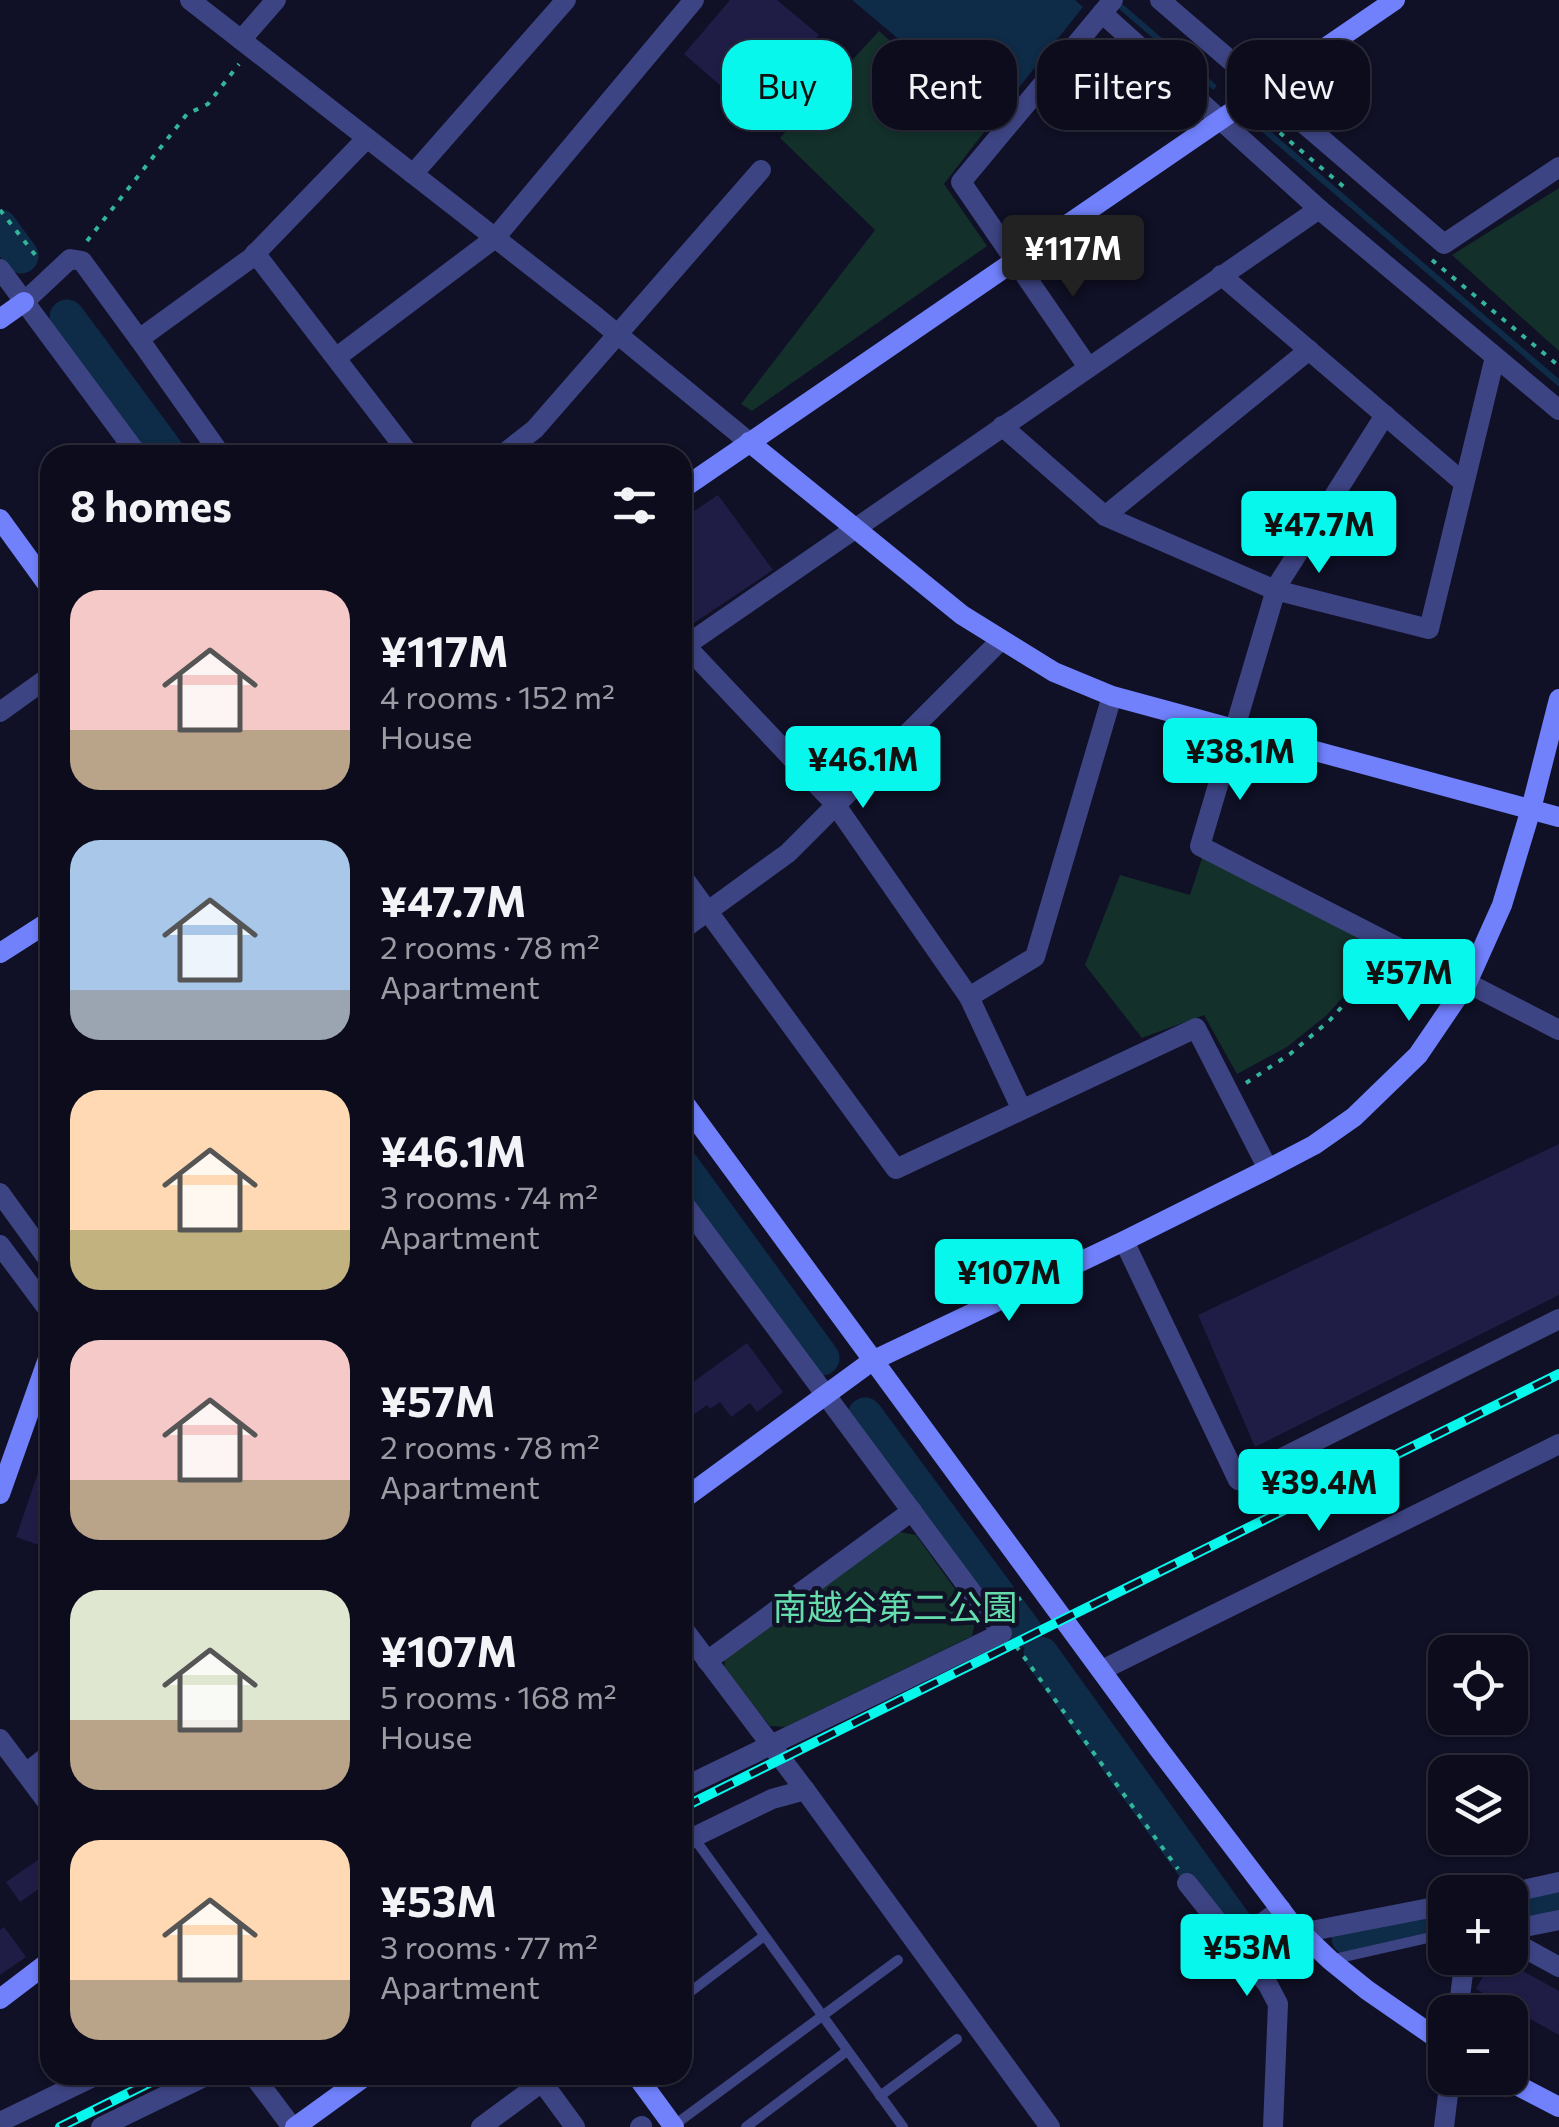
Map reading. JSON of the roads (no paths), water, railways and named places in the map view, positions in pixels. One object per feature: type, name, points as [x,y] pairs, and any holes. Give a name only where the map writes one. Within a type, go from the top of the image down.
[{"type":"street","points":[[190,0],[495,238],[905,572],[1000,641],[1054,672],[1112,696],[1559,817]]},
{"type":"street","points":[[246,44],[276,0]]},
{"type":"street","points":[[413,174],[566,0]]},
{"type":"street","points":[[336,357],[495,238],[694,0]]},
{"type":"street","points":[[1160,0],[1227,57]]},
{"type":"street","points":[[1337,40],[1395,0]]},
{"type":"street","points":[[1088,367],[961,182],[1108,7],[1220,121],[1559,410]]},
{"type":"street","points":[[692,481],[1227,116]]},
{"type":"street","points":[[1311,130],[1444,244],[1559,166]]},
{"type":"street","points":[[138,339],[255,253],[367,138]]},
{"type":"street","points":[[515,445],[535,429],[761,170]]},
{"type":"street","points":[[692,641],[1318,208]]},
{"type":"street","points":[[255,253],[402,445]]},
{"type":"street","points":[[0,320],[70,259],[82,261],[214,445]]},
{"type":"street","points":[[0,269],[131,445]]},
{"type":"street","points":[[1222,275],[1464,483]]},
{"type":"street","points":[[1105,516],[1308,350]]},
{"type":"street","points":[[1002,426],[1105,516],[1275,590],[1429,629],[1495,357]]},
{"type":"street","points":[[1386,416],[1275,590],[1200,846],[1559,1030]]},
{"type":"street","points":[[0,519],[40,574]]},
{"type":"street","points":[[692,922],[788,852],[1000,641]]},
{"type":"street","points":[[692,655],[835,804],[969,997],[1021,1108]]},
{"type":"street","points":[[0,712],[40,683]]},
{"type":"street","points":[[969,997],[1035,957],[1112,696]]},
{"type":"street","points":[[692,1493],[872,1360],[1268,1169],[1314,1145],[1354,1116],[1418,1056],[1468,983],[1502,905],[1532,809],[1559,698]]},
{"type":"street","points":[[692,890],[896,1170],[1196,1028],[1268,1169]]},
{"type":"street","points":[[0,953],[40,927]]},
{"type":"street","points":[[692,1114],[1281,1909],[1328,1959],[1428,2033]]},
{"type":"street","points":[[0,1194],[40,1248]]},
{"type":"street","points":[[692,1215],[1002,1633],[692,1783]]},
{"type":"street","points":[[1124,1241],[1238,1480],[1559,1319]]},
{"type":"street","points":[[0,1246],[40,1299]]},
{"type":"street","points":[[0,1494],[40,1381]]},
{"type":"street","points":[[1102,1670],[1559,1444]]},
{"type":"street","points":[[708,1661],[912,1511]]},
{"type":"street","points":[[692,1640],[1050,2127]]},
{"type":"street","points":[[0,1738],[40,1792]]},
{"type":"street","points":[[26,1772],[40,1762]]},
{"type":"street","points":[[692,1838],[772,1799],[805,1790]]},
{"type":"street","points":[[1528,1889],[1559,1882]]},
{"type":"street","points":[[1187,1884],[1268,1985],[1278,2004],[1273,2127]]},
{"type":"street","points":[[1233,1945],[1281,1909]]},
{"type":"street","points":[[1304,1936],[1428,1909]]},
{"type":"street","points":[[1528,1926],[1559,1920]]},
{"type":"street","points":[[1528,1950],[1559,1968]]},
{"type":"street","points":[[0,1999],[40,1969]]},
{"type":"street","points":[[0,2122],[76,2085]]},
{"type":"street","points":[[102,2127],[188,2085]]},
{"type":"street","points":[[263,2085],[299,2126],[354,2085]]},
{"type":"street","points":[[481,2127],[532,2085]]},
{"type":"street","points":[[545,2085],[575,2127]]},
{"type":"street","points":[[643,2085],[674,2127]]},
{"type":"street","points":[[1528,2090],[1559,2106]]},
{"type":"street","points":[[1444,2127],[1448,2095]]},
{"type":"lane","points":[[692,1845],[764,1936],[903,2127]]},
{"type":"lane","points":[[692,1990],[764,1936]]},
{"type":"lane","points":[[1328,1959],[1428,1938]]},
{"type":"lane","points":[[674,2127],[898,1960]]},
{"type":"lane","points":[[880,2096],[957,2039]]},
{"type":"lane","points":[[746,2127],[847,2050]]},
{"type":"water","points":[[852,0],[1075,0],[1083,7],[1057,40],[1037,40],[1037,65],[1017,90],[1017,40],[900,40]]},
{"type":"waterway","points":[[1119,5],[1213,86]]},
{"type":"waterway","points":[[1264,130],[1559,383]]},
{"type":"waterway","points":[[0,227],[21,256]]},
{"type":"waterway","points":[[67,317],[162,445]]},
{"type":"waterway","points":[[692,1180],[822,1358]]},
{"type":"waterway","points":[[865,1415],[1001,1599]]},
{"type":"waterway","points":[[1009,1610],[1024,1630]]},
{"type":"waterway","points":[[1041,1654],[1238,1928]]},
{"type":"waterway","points":[[1528,1901],[1559,1894]]},
{"type":"waterway","points":[[1349,1938],[1428,1922]]},
{"type":"waterway","points":[[1250,1944],[1278,1951]]},
{"type":"railway","points":[[692,1803],[1559,1374]]},
{"type":"railway","points":[[60,2127],[145,2085]]},
{"type":"park label","name":"南越谷第二公園","points":[[895,1608]]}]
